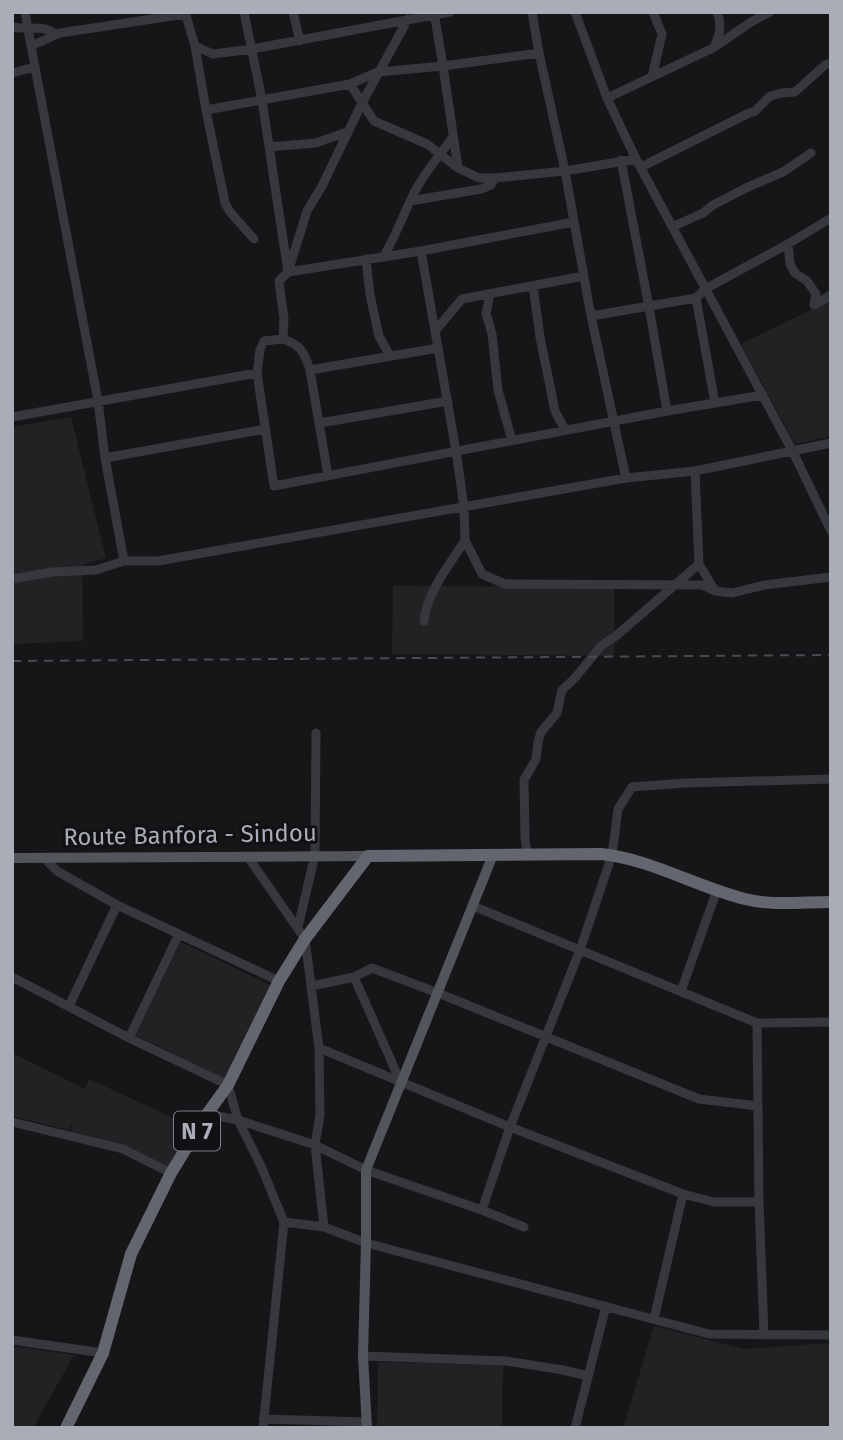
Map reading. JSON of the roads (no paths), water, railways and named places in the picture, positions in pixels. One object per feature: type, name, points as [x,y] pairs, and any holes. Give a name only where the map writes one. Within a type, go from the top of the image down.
[{"type":"highway","points":[[368,856],[612,855],[760,902],[831,902]]},
{"type":"highway","name":"N 7","points":[[66,1428],[103,1353],[131,1254],[171,1173],[228,1085],[279,981],[305,939],[368,856]]},
{"type":"main road","points":[[367,1425],[363,1356],[366,1170],[493,855]]},
{"type":"main road","name":"Route Banfora - Sindou","points":[[12,858],[368,856]]},
{"type":"street","points":[[24,12],[98,401],[105,458],[124,561]]},
{"type":"street","points":[[244,12],[262,100],[288,272]]},
{"type":"street","points":[[293,12],[299,41]]},
{"type":"street","points":[[195,46],[213,54],[252,49],[450,12]]},
{"type":"street","points":[[531,12],[626,478]]},
{"type":"street","points":[[575,12],[607,98],[638,163],[793,452],[831,531]]},
{"type":"street","points":[[652,77],[662,34],[653,12]]},
{"type":"street","points":[[713,48],[720,35],[717,12]]},
{"type":"street","points":[[607,98],[713,48],[770,12]]},
{"type":"street","points":[[31,46],[55,34],[185,13],[195,46],[225,203],[239,225],[254,239]]},
{"type":"street","points":[[434,14],[457,168]]},
{"type":"street","points":[[283,339],[284,319],[279,281],[288,272],[307,211],[408,19]]},
{"type":"street","points":[[12,27],[44,28],[55,34]]},
{"type":"street","points":[[206,110],[350,85],[378,72],[539,53]]},
{"type":"street","points":[[269,147],[316,143],[348,130],[360,120],[374,121],[427,144],[457,168],[479,178],[565,171],[621,160],[638,163],[755,111],[770,96],[795,92],[825,65],[831,63]]},
{"type":"street","points":[[12,73],[35,67]]},
{"type":"street","points":[[350,85],[374,121]]},
{"type":"street","points":[[428,169],[453,137]]},
{"type":"street","points":[[384,256],[431,162],[427,144]]},
{"type":"street","points":[[672,227],[783,172],[811,153]]},
{"type":"street","points":[[621,160],[667,411]]},
{"type":"street","points":[[410,201],[481,189],[491,185],[495,178]]},
{"type":"street","points":[[591,316],[696,298],[705,289],[831,218]]},
{"type":"street","points":[[288,272],[421,251],[575,222]]},
{"type":"street","points":[[788,244],[790,264],[795,274],[807,281],[816,294],[814,305],[831,295]]},
{"type":"street","points":[[421,251],[456,451],[464,507],[465,540],[482,574],[505,584],[702,586],[732,593],[764,585],[831,576]]},
{"type":"street","points":[[366,259],[379,336],[390,356]]},
{"type":"street","points":[[435,331],[462,299],[584,276]]},
{"type":"street","points":[[533,286],[555,411],[565,430]]},
{"type":"street","points":[[490,294],[486,313],[492,334],[498,390],[512,441]]},
{"type":"street","points":[[696,298],[715,403]]},
{"type":"street","points":[[328,476],[310,370],[301,349],[295,343],[283,339],[264,341],[257,373],[274,486],[328,476],[456,451],[512,441],[565,430],[667,411],[763,396]]},
{"type":"street","points":[[310,370],[438,348]]},
{"type":"street","points":[[12,417],[257,373]]},
{"type":"street","points":[[320,423],[448,401]]},
{"type":"street","points":[[105,458],[266,429]]},
{"type":"street","points":[[12,579],[53,572],[96,570],[124,561],[158,561],[626,478],[695,471],[831,443]]},
{"type":"street","points":[[695,471],[699,564],[715,591]]},
{"type":"street","points":[[424,621],[430,595],[465,540]]},
{"type":"street","points":[[527,854],[524,780],[536,760],[541,732],[557,713],[562,690],[602,645],[617,636],[699,564]]},
{"type":"street","points":[[298,927],[315,855],[316,733]]},
{"type":"street","points":[[482,1210],[510,1127],[580,950],[612,855],[618,809],[632,787],[831,779]]},
{"type":"street","points":[[248,857],[305,939],[319,1048],[320,1115],[316,1145],[324,1227]]},
{"type":"street","points":[[44,858],[57,871],[117,905],[279,981]]},
{"type":"street","points":[[681,991],[717,890]]},
{"type":"street","points":[[69,1006],[117,905]]},
{"type":"street","points":[[472,906],[757,1023],[831,1022]]},
{"type":"street","points":[[129,1038],[179,934]]},
{"type":"street","points":[[312,986],[354,977],[372,968],[699,1099],[758,1107]]},
{"type":"street","points":[[12,976],[129,1038],[228,1085],[238,1120],[284,1222],[263,1424],[367,1425]]},
{"type":"street","points":[[354,977],[401,1083]]},
{"type":"street","points":[[757,1023],[764,1335]]},
{"type":"street","points":[[319,1048],[510,1127],[683,1194],[714,1202],[759,1202]]},
{"type":"street","points":[[207,1114],[238,1120],[316,1145],[366,1170],[524,1227]]},
{"type":"street","points":[[12,1122],[122,1149],[171,1173]]},
{"type":"street","points":[[654,1319],[683,1194]]},
{"type":"street","points":[[284,1222],[324,1227],[366,1243],[709,1334],[831,1335]]},
{"type":"street","points":[[575,1428],[606,1306]]},
{"type":"street","points":[[12,1340],[103,1353]]},
{"type":"street","points":[[363,1356],[506,1361],[588,1376]]},
{"type":"railway","points":[[12,661],[831,655]]}]
